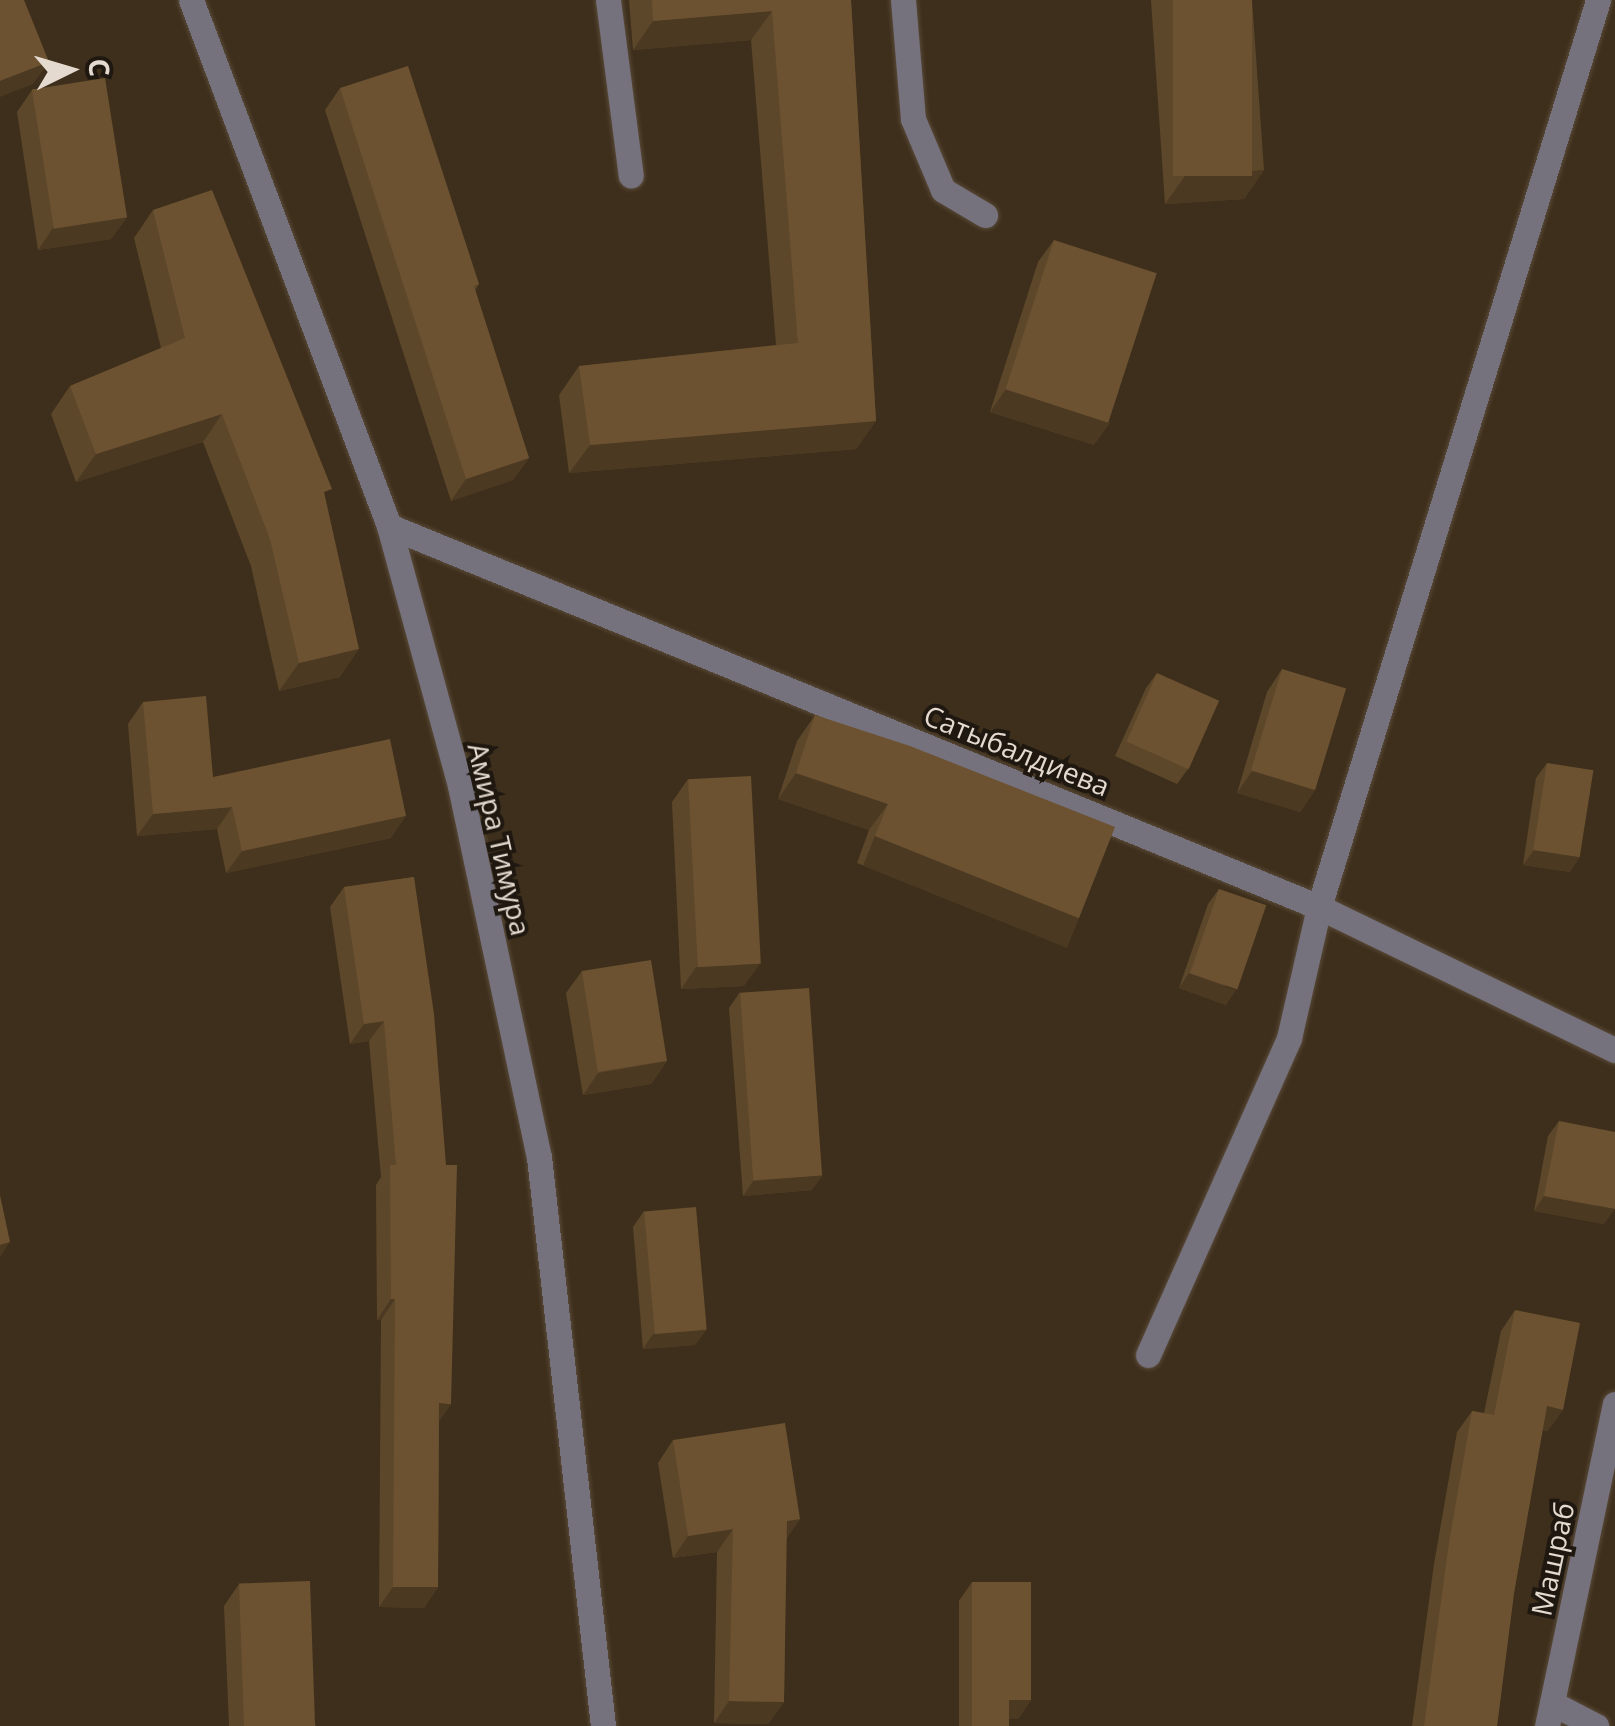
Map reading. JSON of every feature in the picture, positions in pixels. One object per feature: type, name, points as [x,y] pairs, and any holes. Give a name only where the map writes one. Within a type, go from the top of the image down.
[{"type":"street","name":"Амира Тимура","points":[[191,0],[389,526],[460,786],[539,1157],[604,1726]]},
{"type":"street","points":[[608,0],[630,176]]},
{"type":"street","points":[[904,0],[913,119],[943,190],[985,215]]},
{"type":"street","points":[[1148,1355],[1289,1038],[1319,907],[1598,0]]},
{"type":"street","name":"Сатыбалдиева","points":[[389,526],[1319,907],[1615,1050]]},
{"type":"street","name":"Машраб","points":[[1550,1714],[1615,1404]]},
{"type":"street","points":[[1550,1714],[1596,1726]]},
{"type":"building","points":[[0,0],[24,0],[49,62],[0,81]]},
{"type":"building","points":[[652,0],[851,0],[876,421],[590,445],[579,366],[798,343],[772,11],[653,21]]},
{"type":"building","points":[[1173,0],[1252,0],[1252,176],[1173,176]]},
{"type":"building","points":[[408,66],[479,284],[474,286],[529,458],[466,479],[340,88]]},
{"type":"building","points":[[105,78],[127,217],[54,229],[32,90]]},
{"type":"building","points":[[212,190],[332,489],[324,492],[359,649],[299,663],[270,539],[222,414],[96,454],[70,386],[185,338],[153,210]]},
{"type":"building","points":[[1054,240],[1157,273],[1108,423],[1005,389]]},
{"type":"building","points":[[1282,669],[1346,689],[1315,790],[1251,770]]},
{"type":"building","points":[[1157,673],[1219,701],[1189,769],[1126,742]]},
{"type":"building","points":[[206,696],[213,777],[390,739],[406,816],[242,851],[232,807],[153,814],[143,702]]},
{"type":"building","points":[[815,715],[910,746],[1115,827],[1079,918],[875,836],[888,804],[796,773]]},
{"type":"building","points":[[1547,763],[1593,770],[1580,857],[1533,850]]},
{"type":"building","points":[[751,776],[761,964],[698,967],[688,779]]},
{"type":"building","points":[[414,877],[434,1014],[446,1165],[457,1165],[451,1404],[439,1403],[438,1587],[393,1587],[395,1299],[391,1299],[390,1165],[396,1165],[384,1021],[364,1024],[344,887]]},
{"type":"building","points":[[1219,889],[1266,905],[1237,989],[1190,973]]},
{"type":"building","points":[[651,960],[667,1061],[598,1072],[582,971]]},
{"type":"building","points":[[809,988],[822,1176],[753,1180],[740,993]]},
{"type":"building","points":[[1559,1121],[1615,1132],[1615,1209],[1544,1196]]},
{"type":"building","points":[[0,1195],[10,1242],[0,1245]]},
{"type":"building","points":[[696,1207],[707,1330],[655,1334],[644,1212]]},
{"type":"building","points":[[1515,1310],[1580,1323],[1563,1410],[1547,1406],[1514,1593],[1497,1726],[1424,1726],[1472,1411],[1494,1415]]},
{"type":"building","points":[[785,1423],[800,1519],[787,1521],[784,1702],[729,1701],[733,1529],[688,1536],[673,1440]]},
{"type":"building","points":[[310,1581],[315,1726],[244,1726],[239,1583]]},
{"type":"building","points":[[972,1582],[1031,1582],[1031,1700],[1009,1700],[1009,1726],[972,1726]]}]
